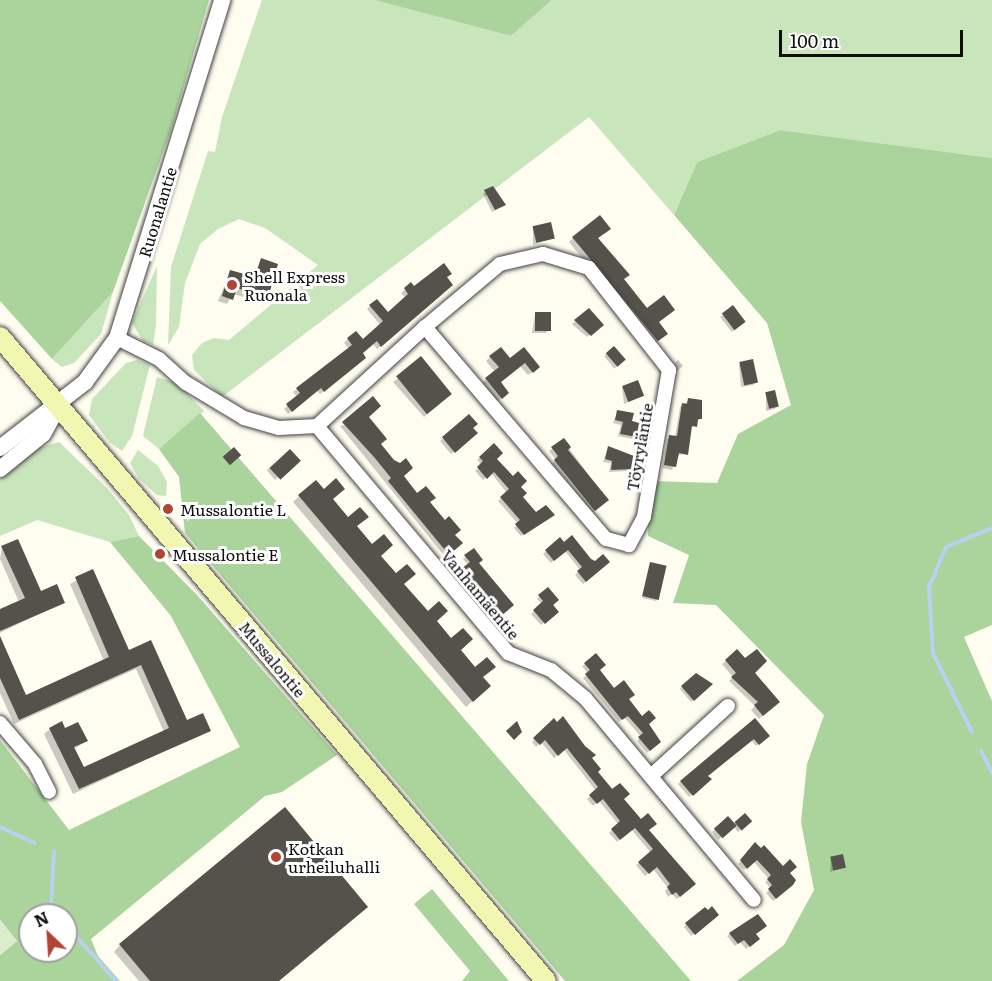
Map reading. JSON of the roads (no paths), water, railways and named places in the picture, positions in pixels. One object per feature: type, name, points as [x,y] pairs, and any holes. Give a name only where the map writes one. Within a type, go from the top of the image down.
[{"type":"main road","name":"Mussalontie","points":[[0,337],[546,981]]},
{"type":"street","name":"Ruonalantie","points":[[58,406],[85,382],[117,338],[222,0]]},
{"type":"street","name":"Töyryläntie","points":[[317,426],[425,327],[500,264],[543,254],[589,268],[669,370],[644,517],[629,545],[606,539],[425,327]]},
{"type":"street","points":[[117,338],[159,359],[186,383],[244,418],[279,428],[317,426]]},
{"type":"street","points":[[0,448],[32,420],[58,406]]},
{"type":"street","points":[[0,469],[43,434],[58,406]]},
{"type":"street","name":"Vanhamäentie","points":[[317,426],[508,653],[550,670],[585,698],[754,900]]},
{"type":"street","points":[[651,776],[728,706]]},
{"type":"street","points":[[0,723],[35,764],[49,792]]},
{"type":"waterway","points":[[972,732],[933,653],[929,587],[946,547],[992,528]]},
{"type":"waterway","points":[[981,751],[992,773]]},
{"type":"waterway","points":[[0,827],[35,843]]},
{"type":"waterway","points":[[51,903],[54,851]]},
{"type":"waterway","points":[[78,938],[116,981]]},
{"type":"place","name":"Shell Express Ruonala","points":[[232,285]]},
{"type":"place","name":"Mussalontie L","points":[[168,509]]},
{"type":"place","name":"Mussalontie E","points":[[160,554]]},
{"type":"place","name":"Kotkan urheiluhalli","points":[[276,857]]}]
